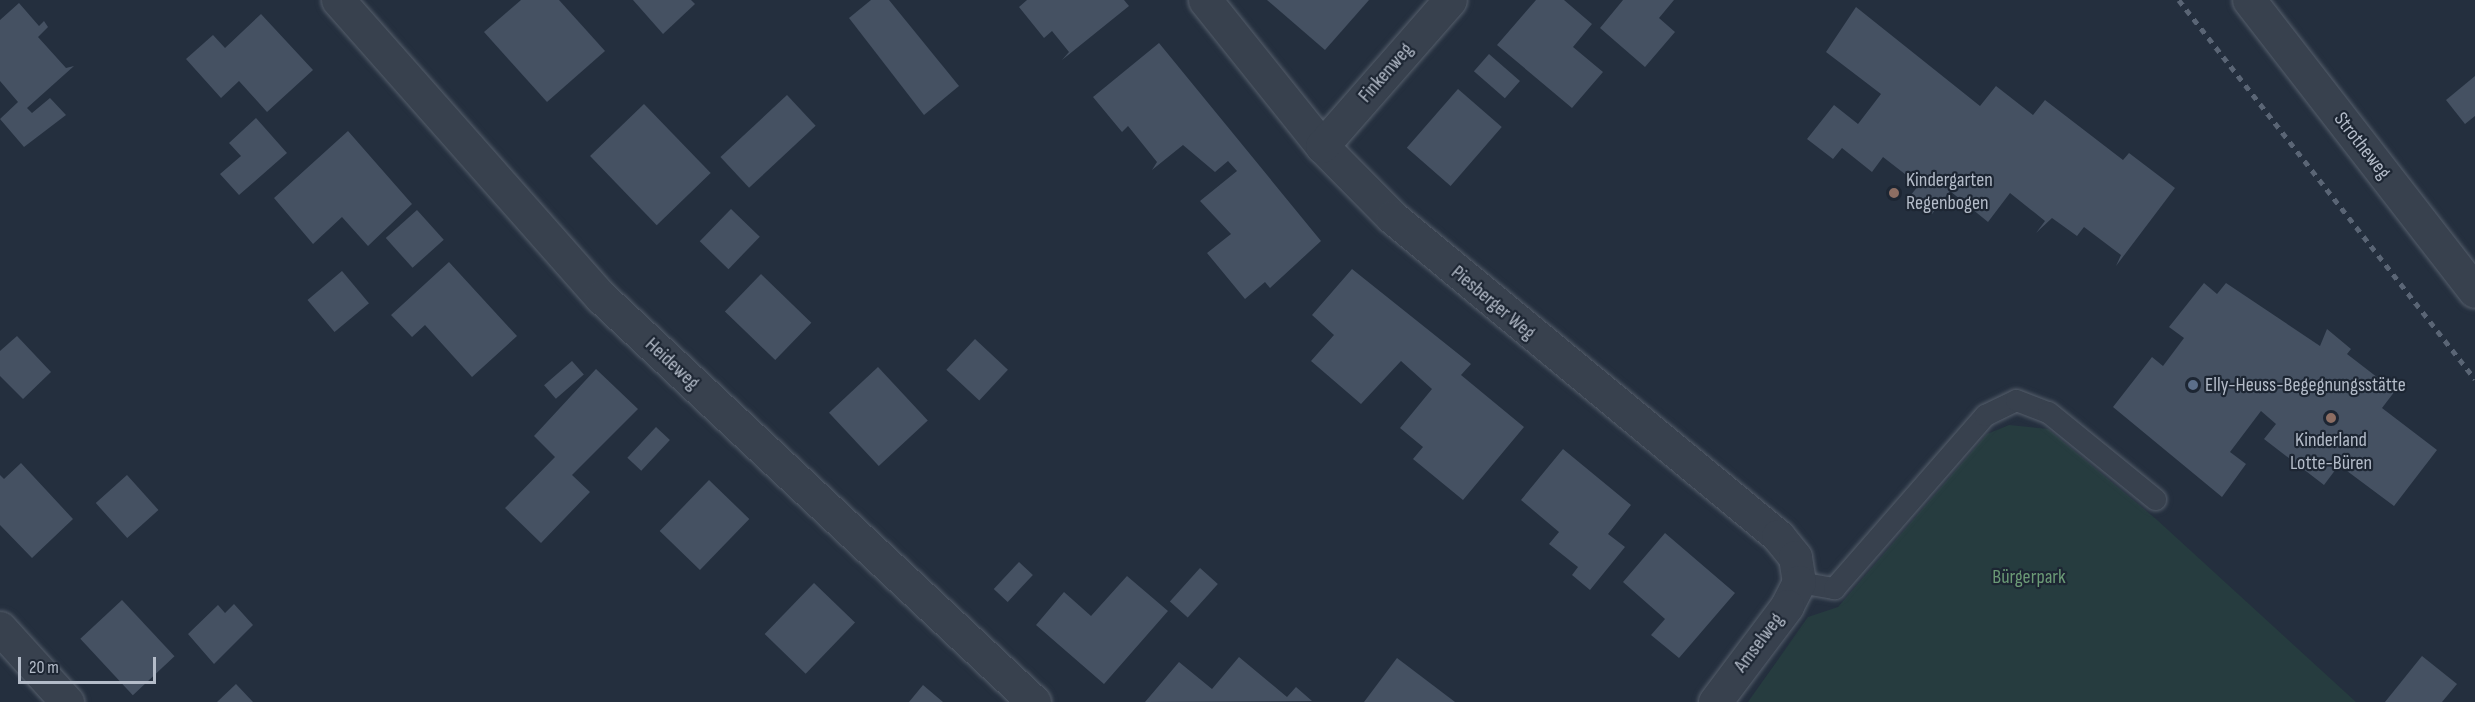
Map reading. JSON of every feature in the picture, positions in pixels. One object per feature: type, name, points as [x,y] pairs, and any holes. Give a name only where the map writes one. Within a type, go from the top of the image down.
[{"type":"street","name":"Heideweg","points":[[338,0],[601,297],[1034,702]]},
{"type":"street","name":"Piesberger Weg","points":[[1205,0],[1322,146],[1419,240],[1778,536],[1795,556],[1799,582]]},
{"type":"street","name":"Finkenweg","points":[[1322,146],[1450,0]]},
{"type":"street","name":"Strotheweg","points":[[2249,0],[2475,291]]},
{"type":"street","name":"Amselweg","points":[[1715,702],[1787,606],[1799,582]]},
{"type":"street","points":[[0,628],[67,702]]},
{"type":"lane","points":[[1799,582],[1834,588],[1985,415],[2016,400],[2048,412],[2155,499]]},
{"type":"green space","name":"Bürgerpark","points":[[2009,425],[2048,429],[2156,519],[2356,702],[1748,702],[1808,617],[1838,607],[1987,434]]},
{"type":"building","points":[[521,0],[559,0],[605,51],[547,102],[484,32]]},
{"type":"building","points":[[633,0],[691,0],[695,4],[663,34]]},
{"type":"building","points":[[871,0],[889,0],[959,86],[924,115],[849,18]]},
{"type":"building","points":[[1027,0],[1124,0],[1129,6],[1062,60],[1069,52],[1052,31],[1044,38],[1019,7]]},
{"type":"building","points":[[1267,0],[1369,0],[1325,50]]},
{"type":"building","points":[[1536,0],[1564,0],[1592,24],[1573,47],[1603,72],[1572,108],[1497,45]]},
{"type":"building","points":[[1623,0],[1674,0],[1659,18],[1675,32],[1645,67],[1600,28]]},
{"type":"building","points":[[19,3],[39,26],[44,21],[48,27],[38,37],[66,68],[74,66],[27,108],[32,113],[50,98],[66,115],[24,147],[0,119],[18,102],[0,81],[0,20]]},
{"type":"building","points":[[1856,7],[1980,106],[1996,86],[2033,115],[2045,100],[2123,160],[2129,153],[2175,188],[2116,266],[2121,255],[2084,227],[2077,236],[2052,218],[2036,233],[2045,221],[2010,193],[1988,222],[1950,191],[1932,214],[1910,196],[1919,185],[1883,157],[1872,172],[1842,148],[1833,159],[1807,139],[1834,105],[1858,124],[1881,94],[1826,52]]},
{"type":"building","points":[[261,14],[313,70],[267,112],[239,81],[221,98],[186,59],[213,35],[225,48]]},
{"type":"building","points":[[1159,43],[1321,241],[1270,288],[1265,282],[1245,299],[1207,253],[1231,234],[1200,201],[1237,171],[1228,161],[1215,172],[1183,145],[1152,170],[1157,162],[1128,126],[1122,132],[1093,97]]},
{"type":"building","points":[[1489,54],[1520,81],[1505,98],[1474,71]]},
{"type":"building","points":[[2475,76],[2475,116],[2465,124],[2446,100]]},
{"type":"building","points":[[1458,89],[1502,127],[1451,186],[1407,148]]},
{"type":"building","points":[[787,95],[816,126],[749,188],[720,157]]},
{"type":"building","points":[[644,104],[711,173],[657,225],[590,156]]},
{"type":"building","points":[[256,118],[287,153],[239,195],[220,174],[241,156],[229,143]]},
{"type":"building","points":[[348,131],[412,204],[368,246],[342,217],[313,244],[274,198]]},
{"type":"building","points":[[731,209],[760,237],[729,269],[700,241]]},
{"type":"building","points":[[417,210],[444,240],[413,268],[386,238]]},
{"type":"building","points":[[449,262],[517,336],[472,377],[425,325],[412,337],[391,315]]},
{"type":"building","points":[[1352,269],[1471,364],[1461,375],[1524,427],[1463,500],[1413,459],[1423,447],[1400,428],[1432,389],[1401,361],[1361,404],[1311,361],[1334,335],[1312,315]]},
{"type":"building","points":[[342,271],[369,303],[335,332],[308,300]]},
{"type":"building","points":[[761,274],[811,323],[775,360],[725,311]]},
{"type":"building","points":[[2204,283],[2217,294],[2226,283],[2320,346],[2327,329],[2351,349],[2347,354],[2395,391],[2382,408],[2437,450],[2394,506],[2339,465],[2324,485],[2264,439],[2276,424],[2261,411],[2230,452],[2246,464],[2222,497],[2113,407],[2152,357],[2163,366],[2184,338],[2169,327]]},
{"type":"building","points":[[17,336],[51,372],[23,399],[0,376],[0,351]]},
{"type":"building","points":[[975,339],[1008,370],[979,400],[946,370]]},
{"type":"building","points":[[572,361],[584,375],[556,399],[544,385]]},
{"type":"building","points":[[878,367],[928,420],[879,466],[829,413]]},
{"type":"building","points":[[596,369],[638,409],[572,475],[590,492],[541,543],[505,508],[555,457],[534,436]]},
{"type":"building","points":[[656,427],[670,440],[641,471],[627,458]]},
{"type":"building","points":[[1563,449],[1631,505],[1608,534],[1625,547],[1590,590],[1572,575],[1578,567],[1549,544],[1559,532],[1521,500]]},
{"type":"building","points":[[21,463],[73,519],[32,558],[0,525],[0,475],[4,479]]},
{"type":"building","points":[[127,475],[158,510],[127,538],[96,503]]},
{"type":"building","points":[[709,480],[749,519],[700,570],[660,531]]},
{"type":"building","points":[[1665,533],[1735,593],[1679,658],[1651,635],[1665,619],[1623,582]]},
{"type":"building","points":[[1019,562],[1033,575],[1008,602],[994,589]]},
{"type":"building","points":[[1200,568],[1218,584],[1188,618],[1170,601]]},
{"type":"building","points":[[1127,576],[1168,611],[1104,684],[1036,625],[1064,592],[1091,616]]},
{"type":"building","points":[[814,583],[855,623],[806,674],[765,634]]},
{"type":"building","points":[[122,600],[175,656],[133,695],[80,639]]},
{"type":"building","points":[[234,604],[253,625],[214,664],[188,634],[218,605],[225,613]]},
{"type":"building","points":[[2422,656],[2457,684],[2442,702],[2385,702]]},
{"type":"building","points":[[1239,657],[1287,697],[1296,687],[1312,701],[1145,702],[1179,662],[1212,689]]},
{"type":"building","points":[[1397,658],[1455,702],[1364,702]]},
{"type":"building","points":[[236,684],[253,702],[217,702]]},
{"type":"building","points":[[923,685],[943,702],[909,702]]},
{"type":"railway","points":[[2179,0],[2475,379]]},
{"type":"place","name":"Kindergarten Regenbogen","points":[[1894,193]]},
{"type":"place","name":"Elly-Heuss-Begegnungsstätte","points":[[2193,385]]},
{"type":"place","name":"Kinderland Lotte-Büren","points":[[2331,418]]}]
